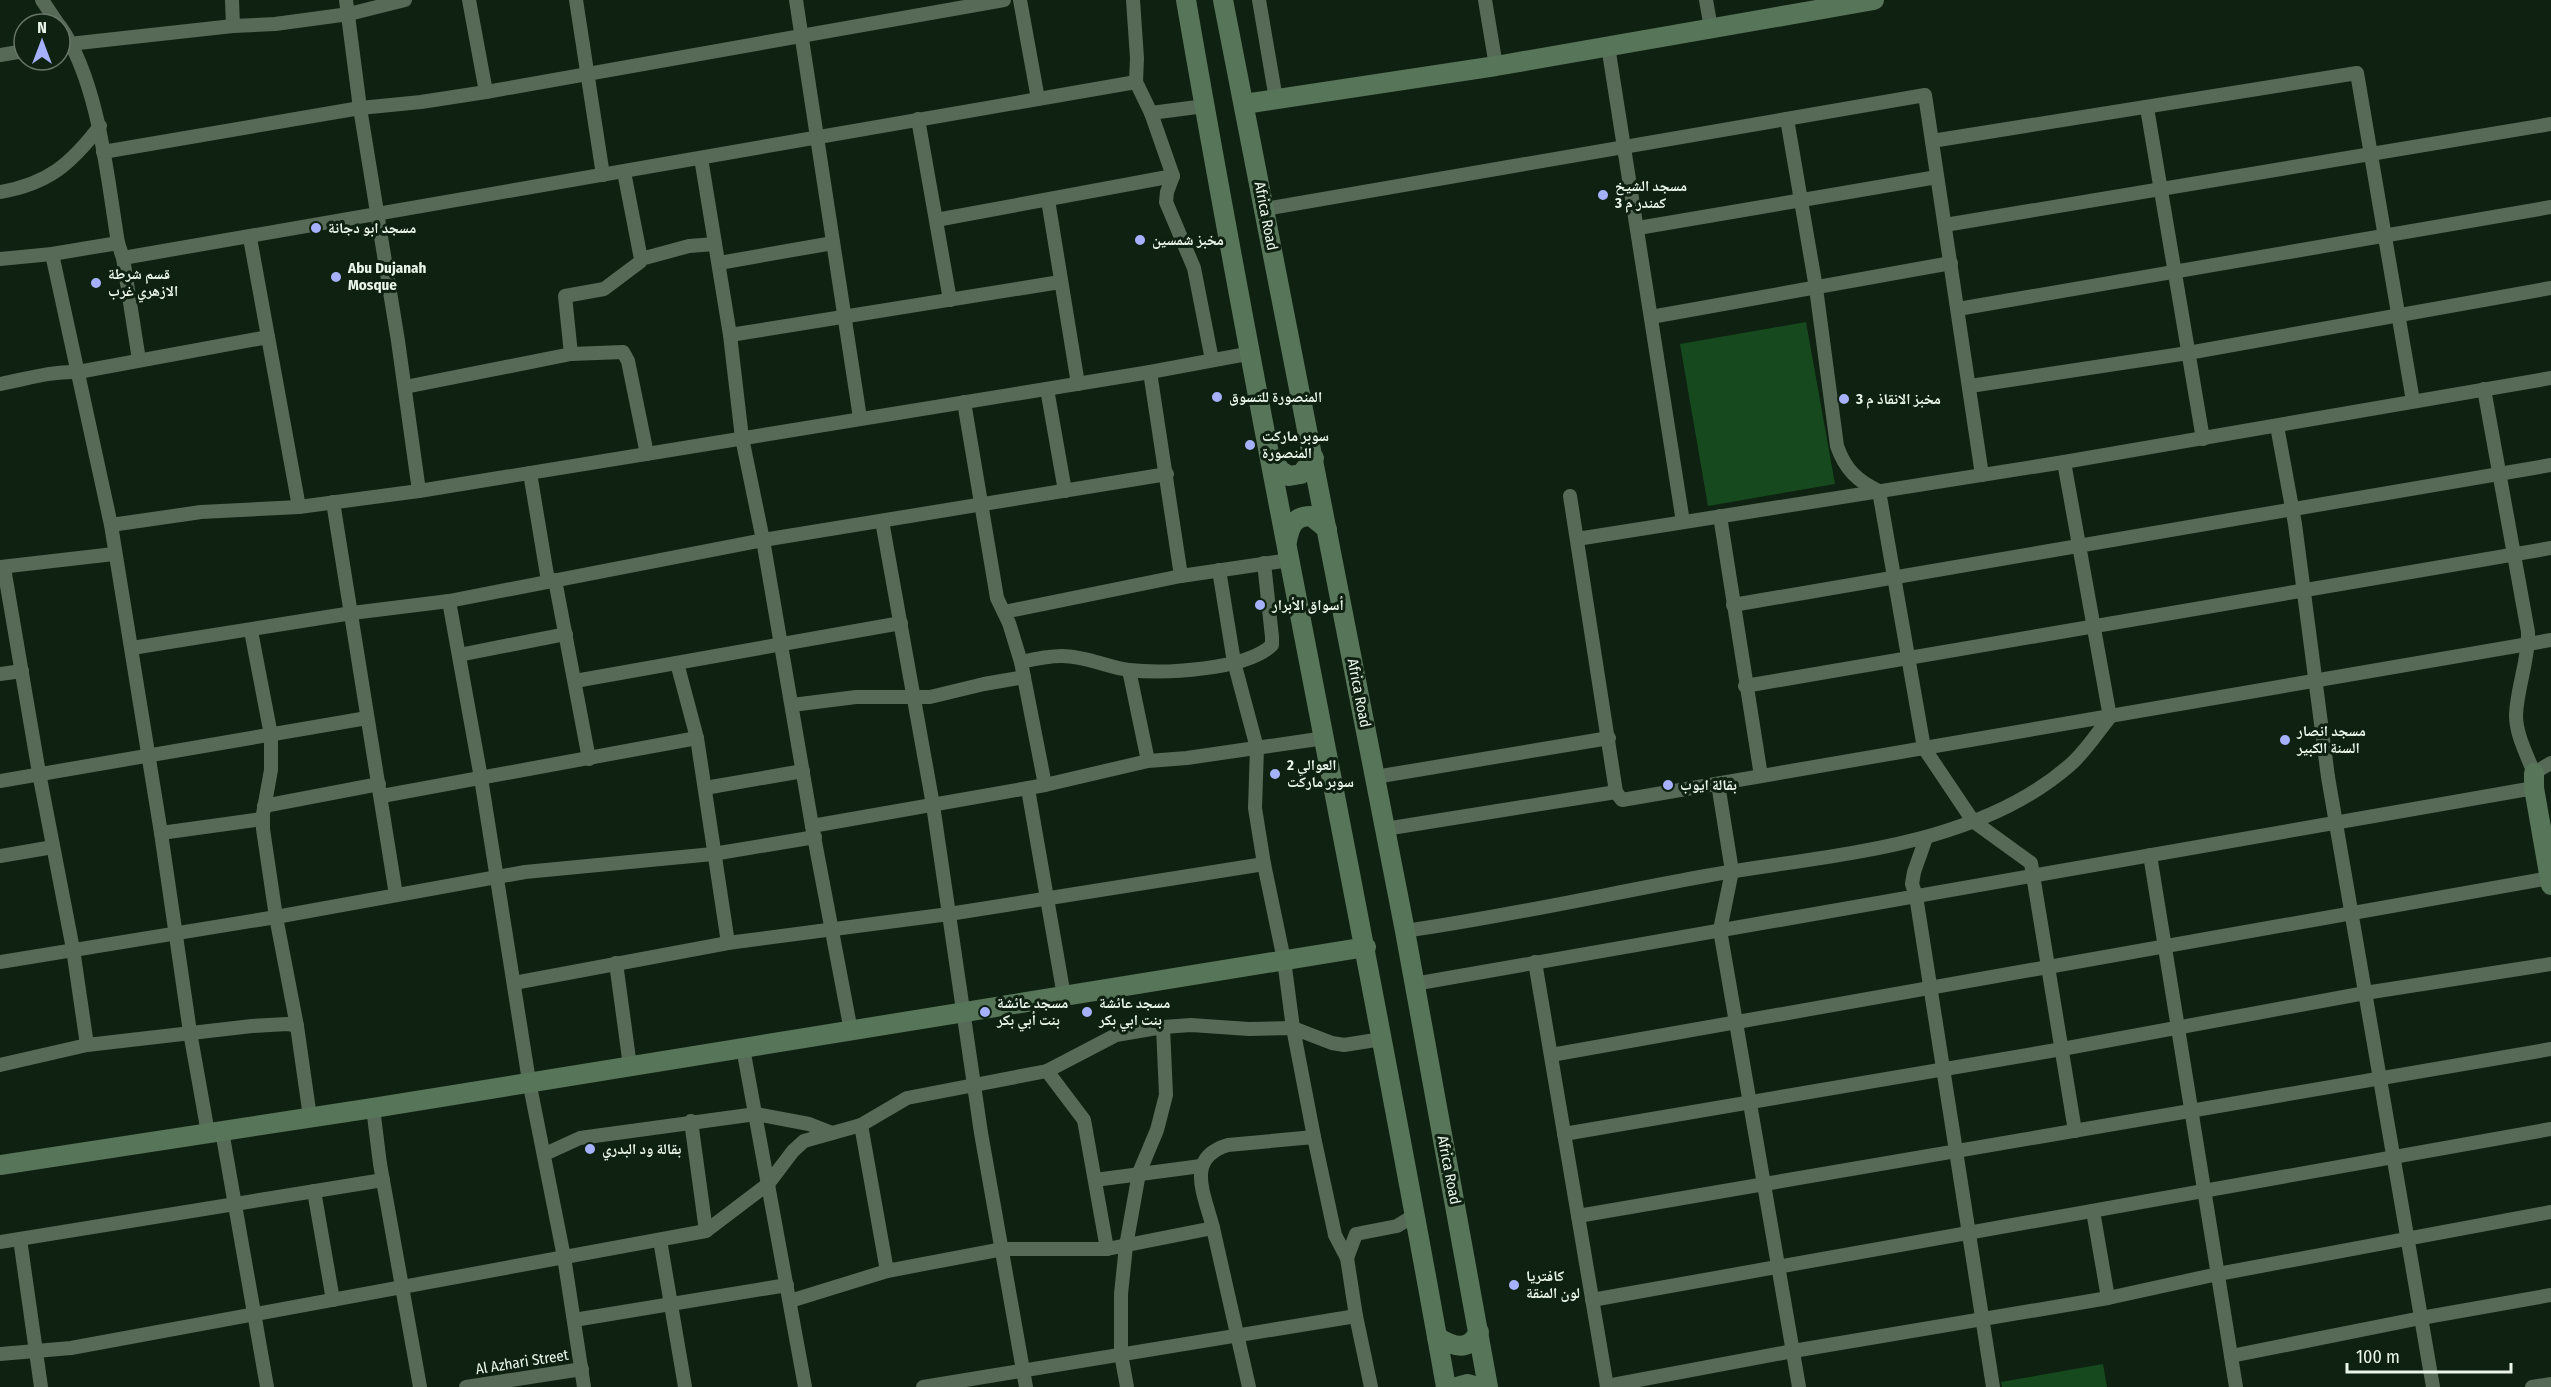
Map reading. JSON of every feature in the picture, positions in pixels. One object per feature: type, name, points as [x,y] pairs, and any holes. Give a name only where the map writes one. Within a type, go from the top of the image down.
[{"type":"street","points":[[232,0],[233,26]]},
{"type":"street","points":[[72,43],[233,26],[275,24],[347,7],[405,0]]},
{"type":"street","points":[[470,0],[486,93]]},
{"type":"street","points":[[576,0],[589,72],[603,175]]},
{"type":"street","points":[[796,0],[860,418]]},
{"type":"street","points":[[103,152],[360,108],[486,93],[589,72],[1004,0]]},
{"type":"street","points":[[1020,0],[1038,99]]},
{"type":"street","points":[[1133,0],[1137,58],[1136,82],[1151,113],[1173,176],[1166,201],[1194,268],[1212,360]]},
{"type":"street","points":[[1186,0],[1271,459],[1366,947],[1446,1387]]},
{"type":"street","name":"Africa Road","points":[[1223,0],[1405,931],[1488,1387]]},
{"type":"street","points":[[1260,0],[1276,99]]},
{"type":"street","points":[[1485,0],[1496,66]]},
{"type":"street","points":[[1706,0],[1711,28]]},
{"type":"street","points":[[1244,104],[1496,66],[1874,0]]},
{"type":"street","points":[[347,7],[360,108],[379,214],[419,491]]},
{"type":"street","points":[[1608,46],[1683,522]]},
{"type":"street","points":[[72,58],[100,126],[118,243],[123,258],[140,360]]},
{"type":"street","points":[[1932,141],[2357,73],[2369,155],[2413,401]]},
{"type":"street","points":[[123,258],[250,238],[816,136],[1136,82]]},
{"type":"street","points":[[1265,209],[1925,95],[1982,475]]},
{"type":"street","points":[[1151,113],[1205,106]]},
{"type":"street","points":[[2147,108],[2203,438]]},
{"type":"street","points":[[918,119],[950,300]]},
{"type":"street","points":[[1787,119],[1816,288],[1837,446],[1853,476],[1879,491]]},
{"type":"street","points":[[1946,225],[2551,124]]},
{"type":"street","points":[[0,192],[41,180],[62,169],[100,126]]},
{"type":"street","points":[[701,158],[730,335],[742,438],[763,540],[802,771],[851,1031]]},
{"type":"street","points":[[624,172],[641,259]]},
{"type":"street","points":[[936,220],[1173,176]]},
{"type":"street","points":[[1638,228],[1937,177]]},
{"type":"street","points":[[1048,200],[1078,384]]},
{"type":"street","points":[[1958,309],[2551,207]]},
{"type":"street","points":[[250,238],[299,507]]},
{"type":"street","points":[[0,259],[52,254],[118,243]]},
{"type":"street","points":[[719,263],[832,243]]},
{"type":"street","points":[[571,354],[565,296],[604,289],[641,259],[688,246],[715,244]]},
{"type":"street","points":[[52,254],[111,525],[149,754],[190,1032],[233,1204],[267,1387]]},
{"type":"street","points":[[1651,317],[1951,263]]},
{"type":"street","points":[[730,335],[1060,282]]},
{"type":"street","points":[[1970,386],[2188,353],[2551,288]]},
{"type":"street","points":[[0,384],[39,377],[50,372],[78,372],[268,337]]},
{"type":"street","points":[[405,387],[571,354],[620,352],[625,354],[647,454]]},
{"type":"street","points":[[111,525],[201,512],[299,507],[419,491],[1150,372],[1252,352]]},
{"type":"street","points":[[1150,372],[1167,474],[1180,576]]},
{"type":"street","points":[[1577,539],[2064,462],[2551,378]]},
{"type":"street","points":[[1047,388],[1065,491]]},
{"type":"street","points":[[1551,1056],[2351,913],[2550,882],[2534,780],[2518,732],[2516,717],[2528,645],[2484,389]]},
{"type":"street","points":[[964,402],[997,597],[1021,662],[1045,785]]},
{"type":"street","points":[[2277,426],[2292,509],[2336,822],[2433,1387]]},
{"type":"street","points":[[1271,459],[1281,471],[1289,476],[1300,474],[1314,458]]},
{"type":"street","points":[[1405,931],[1457,924],[1732,871],[1881,848],[1926,838],[2016,802],[2056,777],[2082,753],[2110,717],[2064,462]]},
{"type":"street","points":[[1733,605],[2551,465]]},
{"type":"street","points":[[530,473],[552,581],[566,634],[589,759]]},
{"type":"street","points":[[132,648],[251,631],[352,613],[449,601],[763,540],[1167,474]]},
{"type":"street","points":[[1879,491],[1924,748],[1973,821],[2031,863],[2031,876],[2075,1131]]},
{"type":"street","points":[[1570,496],[1616,792],[1622,800],[2551,640]]},
{"type":"street","points":[[333,502],[367,718],[381,790],[396,895]]},
{"type":"street","points":[[1289,550],[1294,520],[1302,516],[1311,516],[1328,529]]},
{"type":"street","points":[[1720,516],[1761,776]]},
{"type":"street","points":[[882,521],[933,805],[981,1132],[1026,1387]]},
{"type":"street","points":[[1745,686],[2551,548]]},
{"type":"street","points":[[1004,612],[1180,576],[1263,563],[1289,550]]},
{"type":"street","points":[[87,1045],[73,949],[2,567],[114,554]]},
{"type":"street","points":[[1021,662],[1063,656],[1129,670],[1193,670],[1234,662],[1265,651],[1272,645],[1263,563]]},
{"type":"street","points":[[1219,570],[1234,662],[1257,748],[1255,808],[1284,960],[1293,1028],[1335,1235],[1347,1258],[1371,1387]]},
{"type":"street","points":[[449,601],[482,778],[529,1081],[564,1257],[585,1387]]},
{"type":"street","points":[[574,681],[901,623]]},
{"type":"street","points":[[251,631],[271,735],[271,770],[263,813],[276,917],[297,1026],[309,1118]]},
{"type":"street","points":[[459,655],[566,634]]},
{"type":"street","points":[[677,663],[697,738],[728,943]]},
{"type":"street","points":[[1129,670],[1148,761]]},
{"type":"street","points":[[0,674],[22,671]]},
{"type":"street","points":[[792,705],[856,697],[940,696],[984,684],[1024,677]]},
{"type":"street","points":[[0,781],[367,718]]},
{"type":"street","points":[[161,833],[381,790],[482,778],[697,738]]},
{"type":"street","points":[[0,962],[177,934],[525,873],[713,854],[933,805],[1028,789],[1148,761],[1325,738]]},
{"type":"street","points":[[1375,777],[1609,738]]},
{"type":"street","points":[[1414,984],[2336,822],[2534,780],[2551,763]]},
{"type":"street","points":[[705,788],[802,771]]},
{"type":"street","points":[[1718,784],[1732,871],[1720,930],[1799,1387]]},
{"type":"street","points":[[1028,789],[1064,996]]},
{"type":"street","points":[[1385,829],[1616,792]]},
{"type":"street","points":[[1926,838],[1912,884],[1931,988],[1993,1387]]},
{"type":"street","points":[[0,856],[53,846]]},
{"type":"street","points":[[2150,855],[2236,1387]]},
{"type":"street","points":[[514,983],[728,943],[949,914],[1264,864]]},
{"type":"street","points":[[0,1165],[373,1108],[1366,947]]},
{"type":"street","points":[[1535,962],[1607,1387],[1793,1351],[2108,1298],[2407,1237],[2551,1212]]},
{"type":"street","points":[[616,963],[630,1066]]},
{"type":"street","points":[[1564,1134],[2062,1049],[2365,993],[2551,964]]},
{"type":"street","points":[[0,1065],[87,1045],[262,1025],[297,1026]]},
{"type":"street","points":[[0,1354],[37,1352],[706,1231],[768,1184],[782,1163],[804,1141],[861,1125],[907,1098],[975,1083],[1030,1076],[1047,1071],[1116,1035],[1191,1025],[1249,1029],[1293,1028],[1337,1044],[1382,1039]]},
{"type":"street","points":[[1127,1387],[1121,1354],[1121,1294],[1126,1246],[1139,1173],[1157,1130],[1166,1095],[1163,1027]]},
{"type":"street","points":[[743,1048],[805,1387]]},
{"type":"street","points":[[1578,1216],[2551,1049]]},
{"type":"street","points":[[1047,1071],[1084,1120],[1107,1249]]},
{"type":"street","points":[[373,1108],[401,1287],[420,1387]]},
{"type":"street","points":[[545,1154],[580,1138],[636,1132],[691,1121],[756,1114],[809,1124],[832,1132]]},
{"type":"street","points":[[691,1121],[706,1231]]},
{"type":"street","points":[[861,1125],[887,1271]]},
{"type":"street","points":[[1593,1300],[2551,1129]]},
{"type":"street","points":[[1095,1180],[1201,1166],[1211,1154],[1228,1145],[1314,1137]]},
{"type":"street","points":[[1201,1166],[1249,1387]]},
{"type":"street","points":[[0,1242],[383,1180]]},
{"type":"street","points":[[314,1191],[333,1300]]},
{"type":"street","points":[[2093,1210],[2108,1298]]},
{"type":"street","points":[[1347,1258],[1356,1234],[1397,1226],[1414,1215]]},
{"type":"street","points":[[790,1301],[887,1271],[1003,1249],[1107,1249],[1213,1228]]},
{"type":"street","points":[[20,1239],[41,1387]]},
{"type":"street","points":[[660,1240],[686,1387]]},
{"type":"street","points":[[574,1320],[786,1285]]},
{"type":"street","points":[[2231,1356],[2551,1295]]},
{"type":"street","points":[[922,1387],[1356,1316]]},
{"type":"street","points":[[1437,1337],[1452,1346],[1462,1346],[1472,1342],[1479,1332]]},
{"type":"street","name":"Al Azhari Street","points":[[466,1387],[582,1369]]},
{"type":"street","points":[[1457,1387],[1468,1384],[1478,1387]]},
{"type":"street","points":[[2532,1387],[2551,1384]]},
{"type":"green space","points":[[1806,322],[1835,484],[1708,506],[1680,344]]},
{"type":"green space","points":[[2103,1364],[2107,1387],[2002,1387],[2001,1382]]},
{"type":"place","name":"مسجد الشيخ كمندر م 3","points":[[1603,195]]},
{"type":"place","name":"مسجد ابو دجانة","points":[[316,228]]},
{"type":"place","name":"مخبز شمسين","points":[[1140,240]]},
{"type":"place","name":"Abu Dujanah Mosque","points":[[336,277]]},
{"type":"place","name":"قسم شرطة الازهري غرب","points":[[96,283]]},
{"type":"place","name":"المنصورة للتسوق","points":[[1217,397]]},
{"type":"place","name":"مخبز الانقاذ م 3","points":[[1844,399]]},
{"type":"place","name":"سوبر ماركت المنصورة","points":[[1250,445]]},
{"type":"place","name":"أسواق الأبرار","points":[[1260,605]]},
{"type":"place","name":"مسجد انصار السنة الكبير","points":[[2285,740]]},
{"type":"place","name":"العوالي 2 سوبر ماركت","points":[[1275,774]]},
{"type":"place","name":"بقالة ايوب","points":[[1668,785]]},
{"type":"place","name":"مسجد عائشة بنت أبي بكر","points":[[985,1012]]},
{"type":"place","name":"مسجد عائشة بنت ابي بكر","points":[[1087,1012]]},
{"type":"place","name":"بقالة ود البدري","points":[[590,1149]]},
{"type":"place","name":"كافتريا لون المنقة","points":[[1514,1285]]}]
